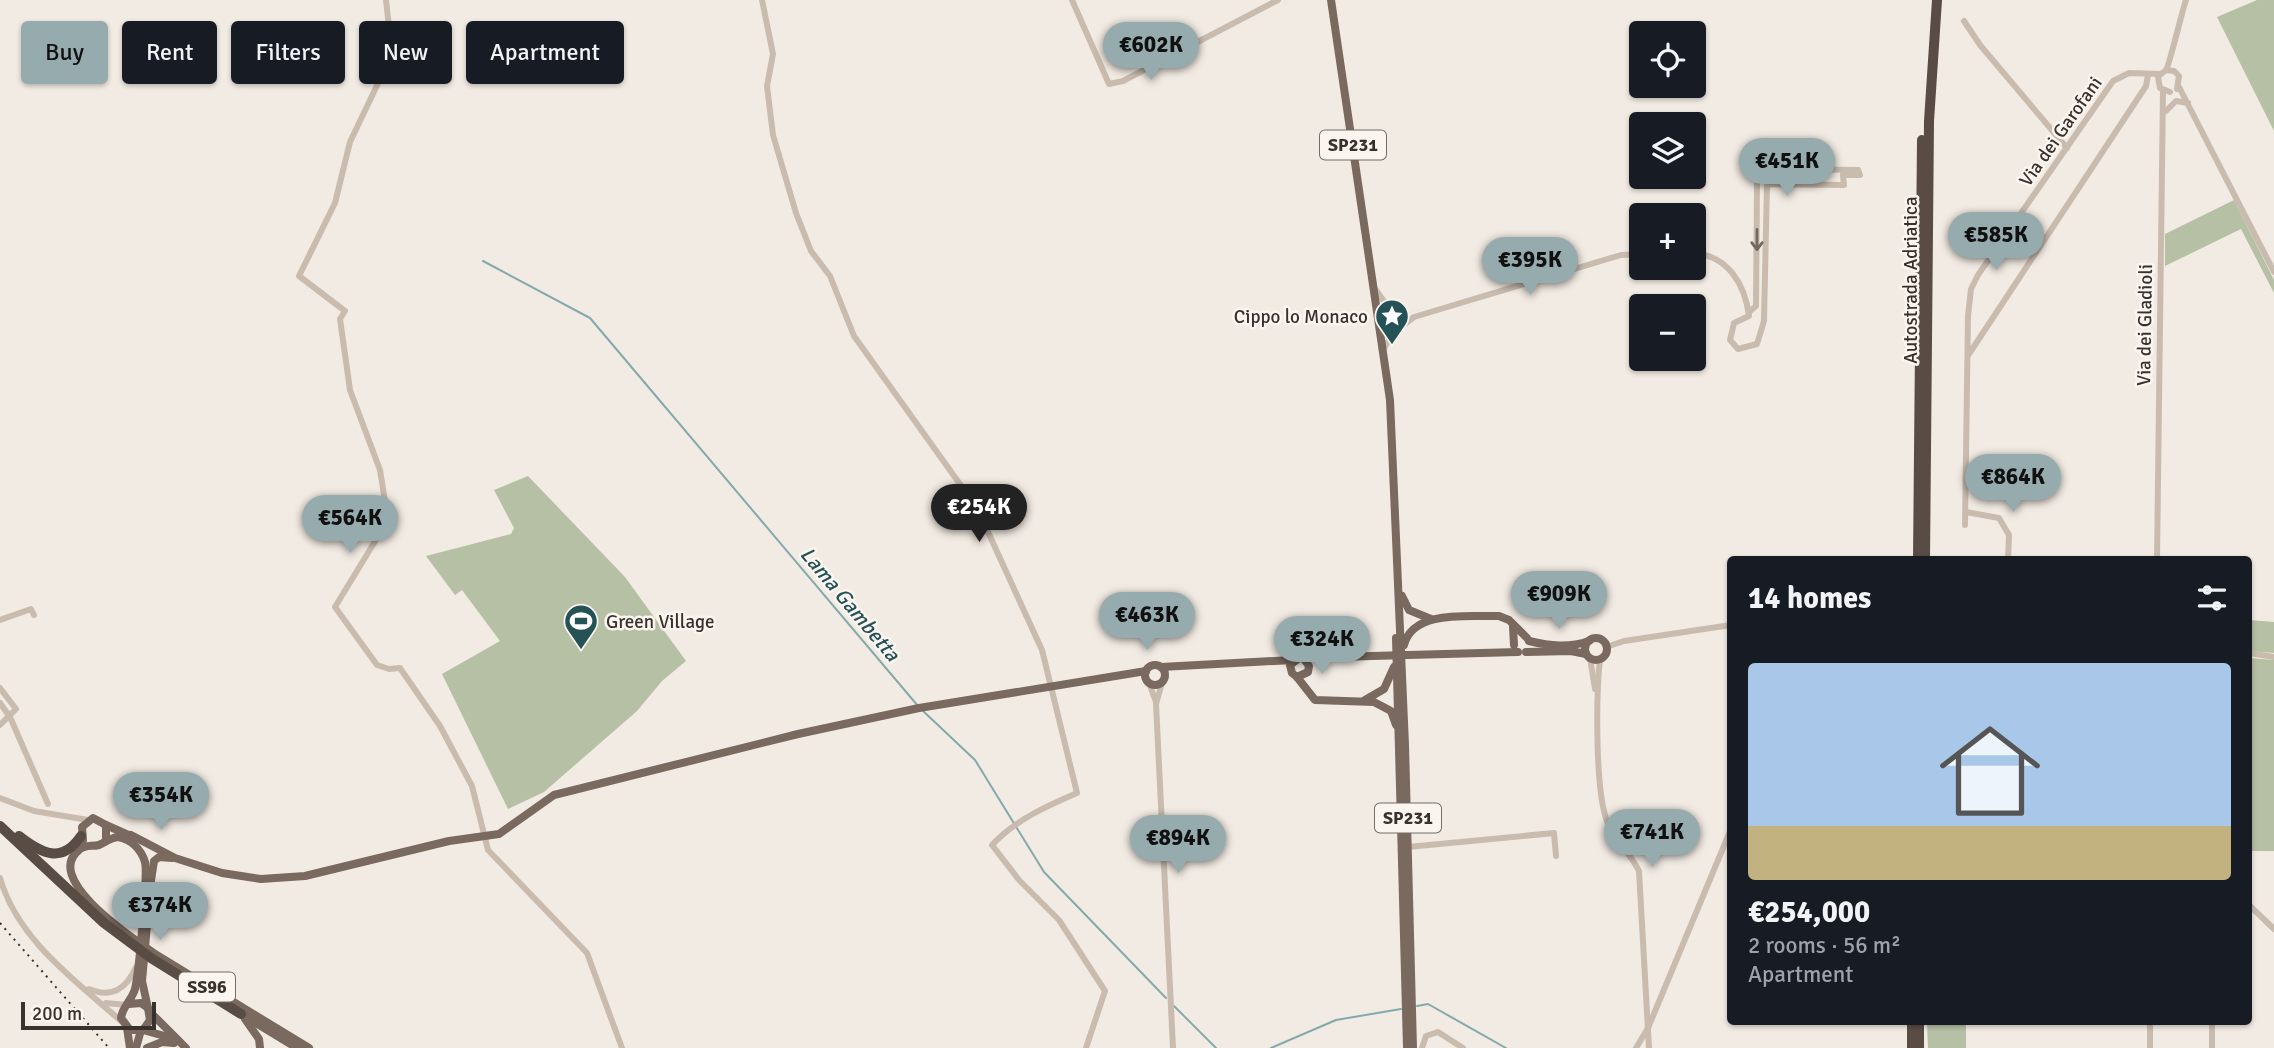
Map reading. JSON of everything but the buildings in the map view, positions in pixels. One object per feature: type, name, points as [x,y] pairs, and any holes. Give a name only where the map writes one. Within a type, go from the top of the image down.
[{"type":"highway","name":"Autostrada Adriatica","points":[[1918,556],[1922,122],[1930,0]]},
{"type":"highway","name":"Autostrada Adriatica","points":[[1925,556],[1928,121],[1937,0]]},
{"type":"highway","points":[[0,818],[110,919]]},
{"type":"highway","points":[[0,826],[79,902],[121,936],[241,1014]]},
{"type":"highway","points":[[19,836],[38,851],[52,856],[66,851],[81,833]]},
{"type":"highway","points":[[1912,1025],[1912,1048]]},
{"type":"highway","points":[[1919,1025],[1919,1048]]},
{"type":"main road","name":"SP231","points":[[1331,0],[1381,325],[1393,451],[1399,583],[1399,746],[1407,1048]]},
{"type":"main road","name":"SP231","points":[[1385,362],[1408,847],[1413,1048]]},
{"type":"main road","points":[[1399,583],[1403,601],[1409,610],[1434,619],[1499,616],[1512,624],[1528,640]]},
{"type":"main road","points":[[1362,701],[1384,689],[1399,663],[1411,631],[1434,619]]},
{"type":"main road","points":[[1512,624],[1518,647]]},
{"type":"main road","points":[[89,845],[81,833],[88,820],[99,819],[106,825],[175,858],[235,876],[291,878],[449,841],[509,830],[554,796],[875,717],[1127,675],[1146,671],[1151,666],[1331,659],[1518,647],[1571,651],[1600,659],[1606,647],[1599,639],[1577,645],[1547,646],[1522,636],[1518,647]]},
{"type":"main road","points":[[1518,647],[1528,640]]},
{"type":"main road","points":[[1588,656],[1589,641]]},
{"type":"main road","points":[[1299,674],[1304,659]]},
{"type":"main road","points":[[1267,662],[1299,674],[1331,659]]},
{"type":"main road","points":[[1293,660],[1290,668],[1299,674],[1308,694],[1323,702],[1362,701],[1384,706],[1391,711],[1399,746]]},
{"type":"main road","points":[[1127,675],[1148,682],[1163,681],[1183,665]]},
{"type":"main road","points":[[1161,667],[1163,681]]},
{"type":"main road","points":[[1146,671],[1148,682]]},
{"type":"main road","points":[[106,825],[106,840]]},
{"type":"main road","points":[[131,835],[145,852],[151,877]]},
{"type":"main road","points":[[110,919],[79,890],[69,875],[71,859],[76,852],[89,845],[98,845],[106,840],[128,840],[142,855],[146,872],[140,968],[135,986],[121,1014],[130,1048]]},
{"type":"main road","points":[[145,911],[156,858],[175,858]]},
{"type":"main road","name":"SS96","points":[[110,919],[186,974],[309,1048]]},
{"type":"main road","points":[[136,1048],[142,1030],[149,1024],[149,1010],[140,968]]},
{"type":"main road","points":[[127,1004],[137,1002],[149,1010],[183,1046]]},
{"type":"main road","points":[[241,1014],[255,1031],[260,1048]]},
{"type":"main road","name":"SS96","points":[[241,1014],[297,1048]]},
{"type":"main road","points":[[124,1025],[158,1032],[183,1046]]},
{"type":"main road","points":[[147,1048],[162,1042],[183,1046]]},
{"type":"street","points":[[386,0],[392,54],[350,142],[335,203],[299,276],[345,311],[340,319],[350,390],[380,470],[387,520],[335,607],[376,665],[388,669],[400,668],[440,726],[477,797],[488,850],[587,953],[622,1048]]},
{"type":"street","points":[[762,0],[773,54],[767,86],[773,135],[796,213],[811,251],[830,276],[854,336],[977,508],[1042,650],[1077,793],[1042,808],[1005,832],[992,845],[1019,880],[1059,920],[1105,991],[1086,1048]]},
{"type":"street","points":[[1072,0],[1109,84],[1123,81],[1278,0]]},
{"type":"street","points":[[2157,83],[2166,71],[2186,0]]},
{"type":"street","points":[[1964,21],[1980,45],[2067,148]]},
{"type":"street","points":[[2135,73],[2149,76],[2166,71],[2179,76],[2171,90]]},
{"type":"street","points":[[2135,73],[2143,80],[2142,92]]},
{"type":"street","name":"Via dei Garofani","points":[[1965,525],[1968,316],[1971,289],[1978,275],[2113,81],[2121,75],[2135,73]]},
{"type":"street","points":[[2149,76],[2182,95],[2189,103],[2274,272]]},
{"type":"street","points":[[1968,355],[2142,92],[2149,76]]},
{"type":"street","name":"Via dei Gladioli","points":[[2157,556],[2165,103],[2171,90]]},
{"type":"street","points":[[2165,113],[2176,101],[2189,103]]},
{"type":"street","points":[[1706,254],[1724,263],[1738,279],[1749,312],[1749,316],[1734,323],[1730,330],[1730,340],[1738,348],[1757,344],[1762,334],[1768,184],[1844,185],[1843,175],[1860,176],[1858,170],[1767,169],[1760,173],[1757,181],[1756,306],[1749,312]]},
{"type":"street","points":[[1383,350],[1400,325],[1414,317],[1629,255]]},
{"type":"street","points":[[1376,290],[1387,306],[1404,316],[1414,317]]},
{"type":"street","points":[[1381,325],[1404,316]]},
{"type":"street","points":[[1381,325],[1400,325]]},
{"type":"street","points":[[1966,512],[1999,518],[2009,535],[2008,556]]},
{"type":"street","points":[[0,620],[32,609],[34,615]]},
{"type":"street","points":[[1606,647],[1727,626]]},
{"type":"street","points":[[2252,653],[2274,655]]},
{"type":"street","points":[[1588,656],[1597,701]]},
{"type":"street","points":[[1600,659],[1597,701],[1602,805],[1608,824],[1634,861],[1642,888],[1649,1048]]},
{"type":"street","points":[[1156,704],[1163,681]]},
{"type":"street","points":[[1148,682],[1156,704],[1173,1048]]},
{"type":"street","points":[[0,688],[15,707],[10,717],[0,725]]},
{"type":"street","points":[[0,703],[10,717],[48,804]]},
{"type":"street","points":[[0,797],[34,811],[88,820]]},
{"type":"street","points":[[71,819],[81,833]]},
{"type":"street","points":[[1408,847],[1554,833],[1556,856]]},
{"type":"street","points":[[1636,1048],[1648,1028],[1727,839]]},
{"type":"street","points":[[0,878],[12,910],[26,932],[124,1025]]},
{"type":"street","points":[[2252,908],[2274,929]]},
{"type":"street","points":[[85,987],[102,993],[114,992],[126,984],[140,968]]},
{"type":"street","points":[[101,1001],[127,1004]]},
{"type":"street","points":[[2150,1025],[2150,1048]]},
{"type":"street","points":[[2212,1025],[2212,1048]]},
{"type":"street","points":[[1422,1048],[1426,1036],[1438,1032],[1463,1048]]},
{"type":"green space","points":[[2257,0],[2274,0],[2274,131],[2217,17]]},
{"type":"green space","points":[[2234,200],[2274,280],[2274,293],[2241,229],[2165,266],[2165,234]]},
{"type":"green space","name":"Green Village","points":[[528,476],[625,577],[686,661],[662,681],[637,711],[544,792],[508,809],[442,674],[500,641],[462,590],[455,595],[426,556],[511,534],[514,528],[494,490]]},
{"type":"green space","points":[[2252,620],[2274,622],[2274,653],[2252,651]]},
{"type":"green space","points":[[2252,658],[2274,660],[2274,851],[2252,851]]},
{"type":"green space","points":[[1927,1025],[1966,1025],[1966,1048],[1928,1048]]},
{"type":"waterway","name":"Lama Gambetta","points":[[483,261],[590,318],[918,706]]},
{"type":"waterway","name":"Lama Gambetta","points":[[922,710],[975,760],[1044,872],[1166,998]]},
{"type":"waterway","name":"Lama Gambetta","points":[[1417,1006],[1428,1004],[1506,1048]]},
{"type":"waterway","name":"Lama Gambetta","points":[[1174,1006],[1216,1048]]},
{"type":"waterway","name":"Lama Gambetta","points":[[1271,1048],[1336,1020],[1401,1009]]},
{"type":"railway","points":[[0,923],[109,1048]]},
{"type":"place","name":"Cippo lo Monaco","points":[[1392,346]]},
{"type":"place","name":"Green Village","points":[[581,651]]}]
